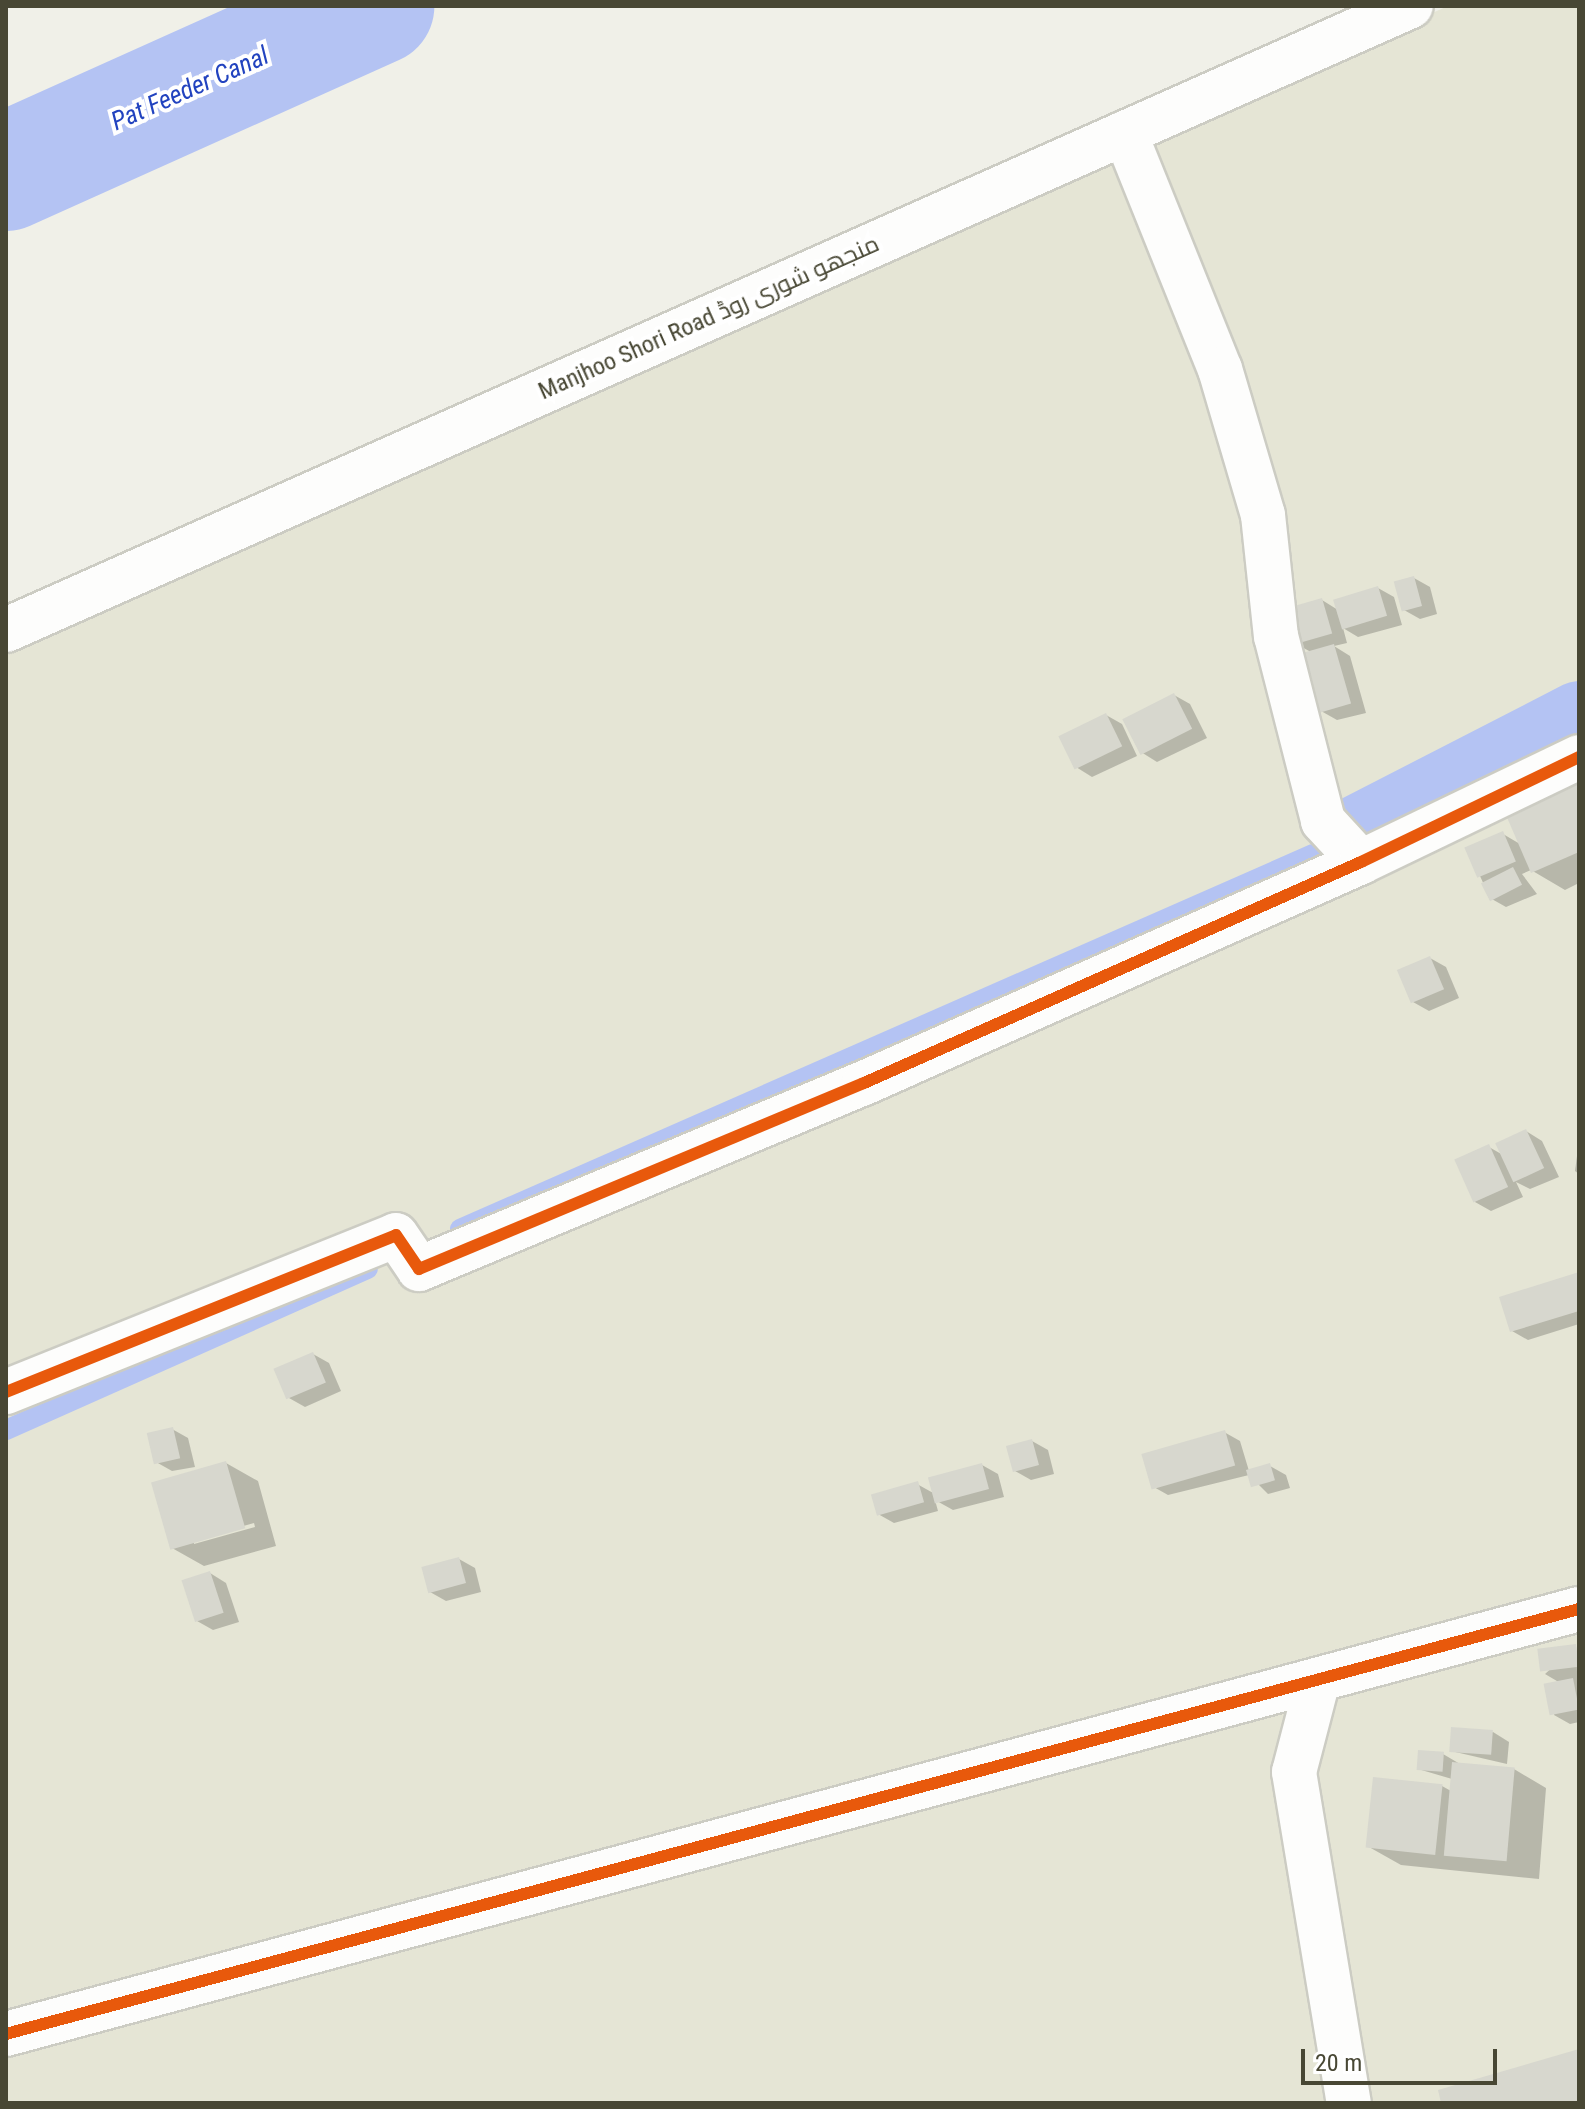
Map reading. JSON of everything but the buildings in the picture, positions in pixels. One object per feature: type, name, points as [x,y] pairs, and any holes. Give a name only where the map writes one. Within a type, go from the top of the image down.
[{"type":"street","name":"Manjhoo Shori Road منجھو شوری روڈ","points":[[6,630],[1411,6]]},
{"type":"street","points":[[1125,133],[1220,369],[1263,515],[1276,636],[1323,821],[1361,862]]},
{"type":"street","points":[[6,1392],[407,1252],[1361,862],[1579,757]]},
{"type":"street","points":[[6,2034],[1579,1609]]},
{"type":"street","points":[[1318,1680],[1294,1772],[1349,2103]]},
{"type":"shaded area","points":[[1448,6],[1579,6],[1579,2103],[6,2103],[6,653]]},
{"type":"waterway","name":"Pat Feeder Canal","points":[[6,172],[375,6]]},
{"type":"waterway","points":[[1359,828],[1579,715]]},
{"type":"waterway","points":[[460,1229],[1313,854]]},
{"type":"waterway","points":[[6,1430],[368,1269]]},
{"type":"cycle path","points":[[6,1392],[396,1235],[419,1269],[864,1083],[1361,862],[1579,757]]},
{"type":"cycle path","points":[[6,2034],[1579,1609]]}]
